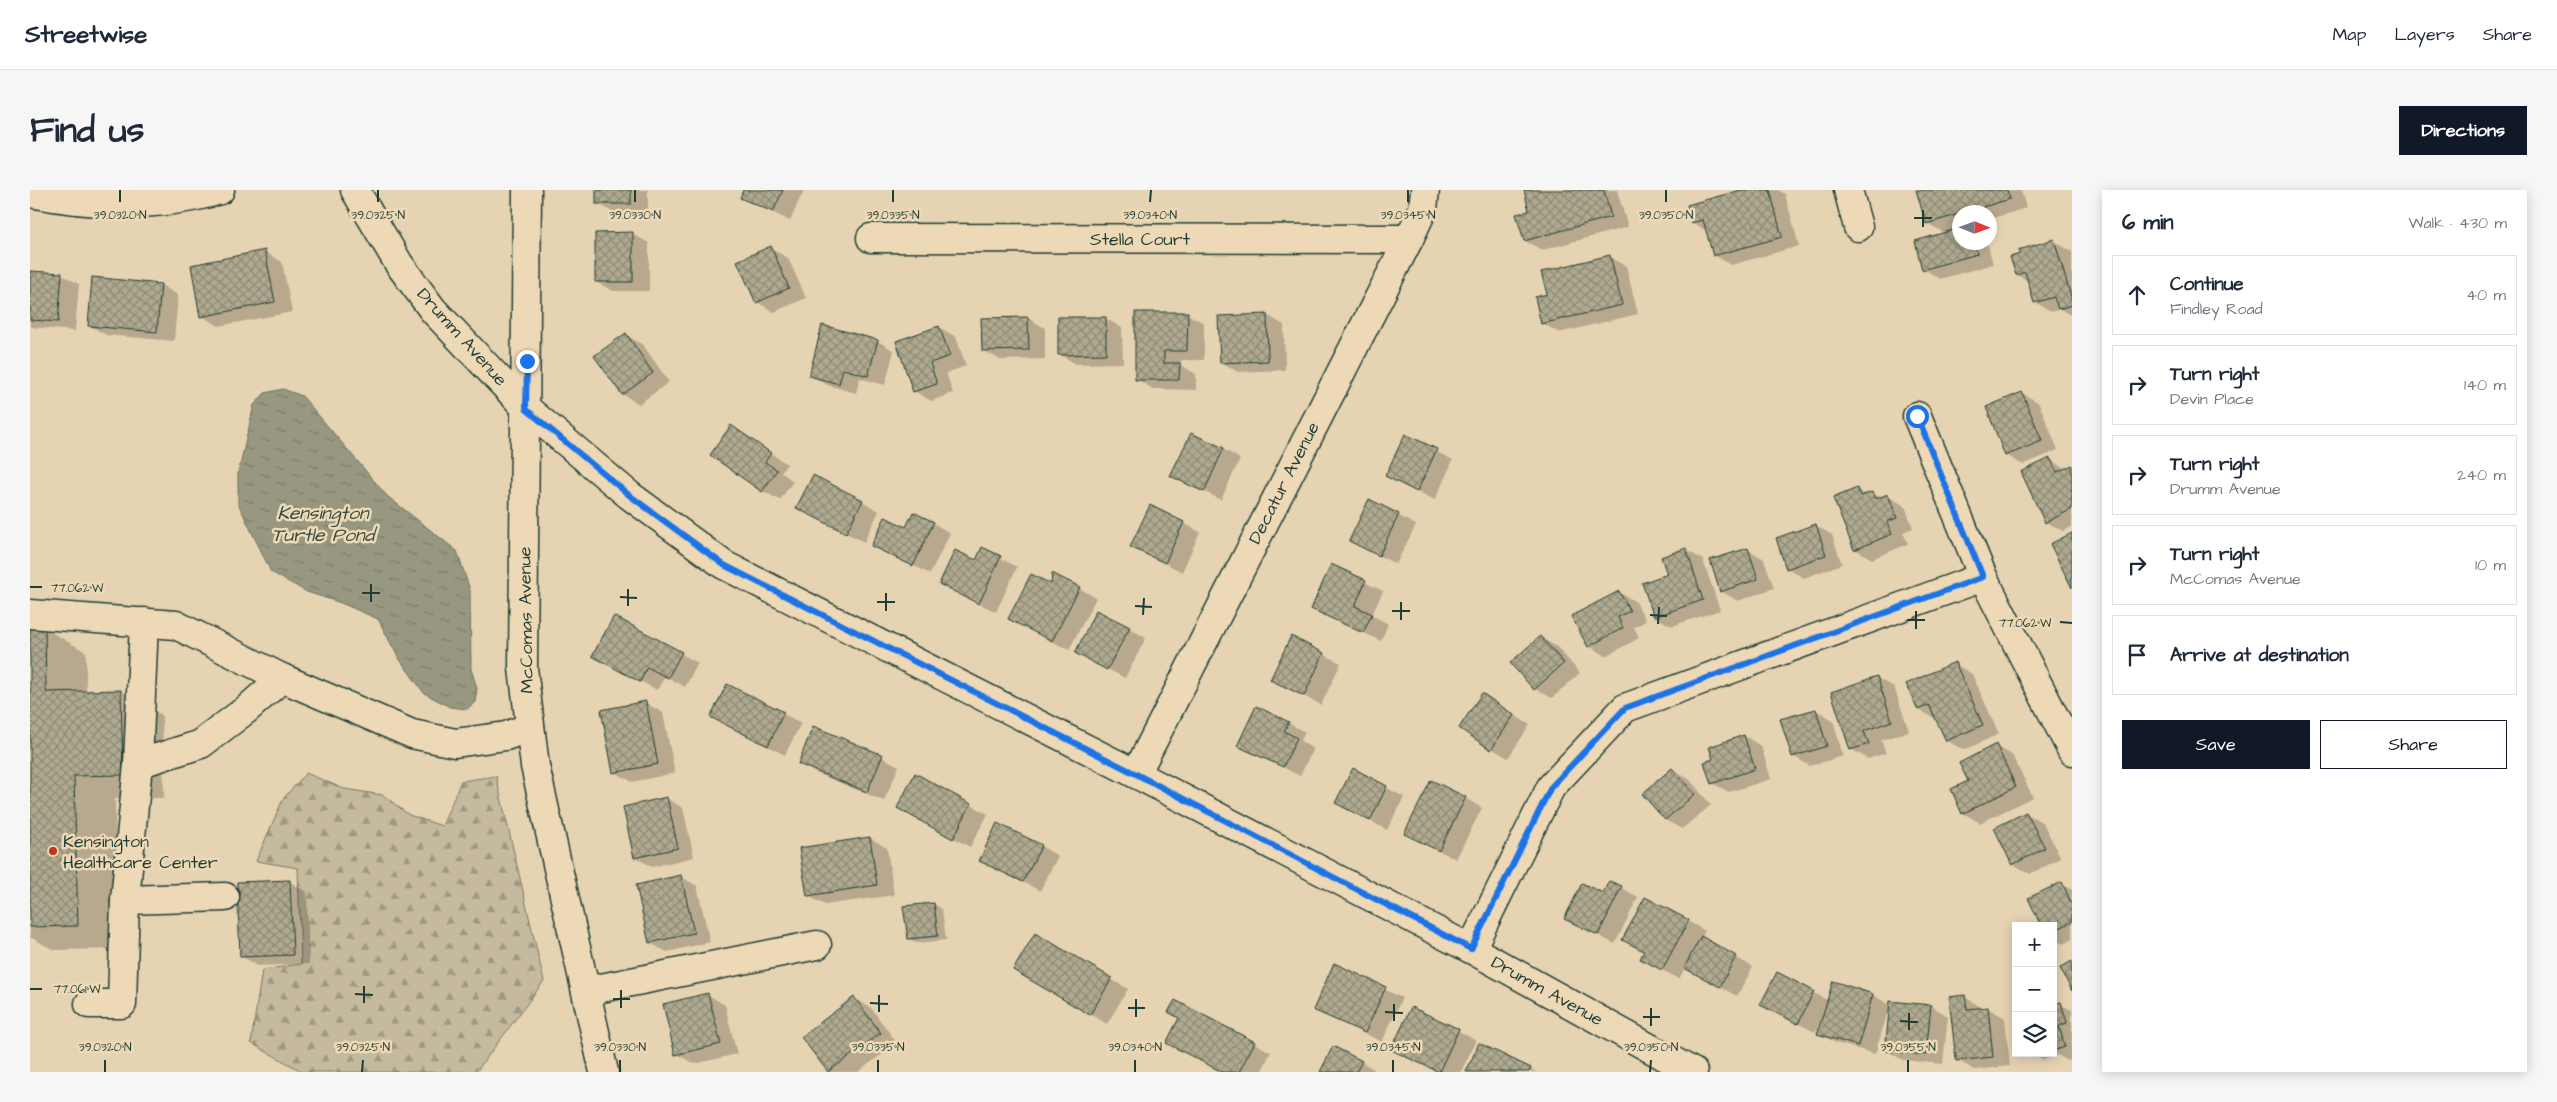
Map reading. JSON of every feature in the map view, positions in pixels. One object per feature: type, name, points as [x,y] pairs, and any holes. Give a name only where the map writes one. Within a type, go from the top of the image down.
[{"type":"street","points":[[30,193],[72,201],[123,204],[195,197],[220,190]]},
{"type":"street","name":"Drumm Avenue","points":[[355,190],[399,264],[434,310],[526,409],[629,495],[724,565],[1136,774],[1471,949],[1693,1072]]},
{"type":"street","name":"McComas Avenue","points":[[527,190],[523,668],[535,766],[604,1072]]},
{"type":"street","name":"Decatur Avenue","points":[[1136,774],[1409,239],[1423,209],[1425,190]]},
{"type":"street","points":[[1848,190],[1858,227]]},
{"type":"street","name":"Stella Court","points":[[870,238],[1409,239]]},
{"type":"street","points":[[1917,416],[1983,577],[2072,751]]},
{"type":"street","points":[[1471,949],[1551,787],[1625,708],[1983,577]]},
{"type":"street","points":[[30,614],[176,624],[282,678],[412,734],[455,743],[506,736],[530,727]]},
{"type":"street","points":[[89,1004],[122,1004],[125,900],[138,764],[144,622]]},
{"type":"street","points":[[138,764],[201,744],[247,709],[282,678]]},
{"type":"street","points":[[125,900],[225,897]]},
{"type":"street","points":[[586,991],[817,945]]},
{"type":"green space","points":[[306,773],[344,789],[383,795],[409,815],[442,826],[461,781],[496,776],[544,981],[476,1072],[303,1072],[251,1043],[262,970],[301,964],[298,868],[256,861],[283,799]]},
{"type":"water","name":"Kensington Turtle Pond","points":[[283,389],[302,396],[387,496],[457,551],[470,590],[471,669],[477,688],[475,702],[467,709],[450,707],[424,693],[398,657],[378,619],[341,603],[307,592],[271,572],[238,503],[238,474],[254,405],[265,393]]},
{"type":"building","points":[[596,190],[631,190],[631,204],[596,204]]},
{"type":"building","points":[[743,190],[783,190],[773,212],[740,198]]},
{"type":"building","points":[[1524,190],[1604,190],[1611,217],[1524,241],[1516,214],[1529,211]]},
{"type":"building","points":[[1741,190],[1770,190],[1782,237],[1713,256],[1703,220],[1691,223],[1687,205]]},
{"type":"building","points":[[1916,190],[2007,190],[2010,199],[1990,205],[1952,205],[1952,216],[1926,224]]},
{"type":"building","points":[[1952,230],[1952,250],[1976,250],[1977,254],[1922,270],[1915,241]]},
{"type":"building","points":[[633,232],[633,282],[595,282],[595,233]]},
{"type":"building","points":[[2054,239],[2072,300],[2072,305],[2058,309],[2054,297],[2034,303],[2025,272],[2016,275],[2010,257],[2020,254],[2019,250]]},
{"type":"building","points":[[771,246],[789,288],[756,303],[737,261]]},
{"type":"building","points":[[265,250],[275,302],[200,317],[191,265]]},
{"type":"building","points":[[1610,255],[1622,305],[1541,324],[1535,297],[1547,294],[1541,272]]},
{"type":"building","points":[[30,271],[62,273],[58,322],[30,320]]},
{"type":"building","points":[[92,277],[161,284],[157,332],[88,326]]},
{"type":"building","points":[[1135,312],[1188,312],[1187,351],[1164,351],[1164,363],[1180,363],[1179,380],[1135,380]]},
{"type":"building","points":[[1267,314],[1268,361],[1220,363],[1218,316]]},
{"type":"building","points":[[1028,317],[1029,350],[982,351],[981,318]]},
{"type":"building","points":[[1058,317],[1106,317],[1106,354],[1058,355]]},
{"type":"building","points":[[822,325],[878,340],[868,376],[843,369],[839,384],[809,376]]},
{"type":"building","points":[[939,326],[950,356],[930,363],[937,384],[913,392],[896,341]]},
{"type":"building","points":[[626,333],[653,373],[622,395],[594,356]]},
{"type":"building","points":[[2022,392],[2042,441],[2005,456],[1986,407]]},
{"type":"building","points":[[731,425],[771,453],[765,462],[777,470],[762,492],[710,455]]},
{"type":"building","points":[[1191,433],[1224,448],[1204,492],[1170,476]]},
{"type":"building","points":[[1405,434],[1437,449],[1417,492],[1385,476]]},
{"type":"building","points":[[2050,458],[2057,472],[2072,465],[2072,509],[2045,523],[2021,472]]},
{"type":"building","points":[[813,475],[863,500],[846,533],[796,508]]},
{"type":"building","points":[[1857,488],[1860,496],[1872,492],[1875,499],[1888,494],[1897,518],[1887,522],[1892,534],[1854,550],[1833,498]]},
{"type":"building","points":[[1369,499],[1399,514],[1379,556],[1349,541]]},
{"type":"building","points":[[1150,505],[1184,522],[1165,563],[1130,547]]},
{"type":"building","points":[[913,512],[934,522],[913,566],[871,546],[885,517],[906,527]]},
{"type":"building","points":[[1816,524],[1826,555],[1786,569],[1776,538]]},
{"type":"building","points":[[2072,533],[2072,588],[2050,544]]},
{"type":"building","points":[[982,547],[1001,556],[979,604],[939,584],[955,550],[976,560]]},
{"type":"building","points":[[1686,548],[1703,600],[1654,617],[1642,583],[1667,574],[1661,557]]},
{"type":"building","points":[[1748,548],[1758,579],[1720,592],[1710,560]]},
{"type":"building","points":[[1331,564],[1366,580],[1355,606],[1372,614],[1363,633],[1311,609]]},
{"type":"building","points":[[1052,573],[1080,587],[1052,641],[1008,619],[1031,574],[1051,584]]},
{"type":"building","points":[[1619,591],[1630,611],[1618,617],[1623,628],[1588,647],[1571,616]]},
{"type":"building","points":[[1096,610],[1130,627],[1107,670],[1075,653]]},
{"type":"building","points":[[614,616],[682,652],[668,678],[647,667],[640,682],[592,656]]},
{"type":"building","name":"Kensington Healthcare Center","points":[[30,627],[45,627],[46,692],[121,690],[123,775],[74,776],[78,926],[30,927]]},
{"type":"building","points":[[1291,636],[1324,653],[1304,696],[1270,680]]},
{"type":"building","points":[[1540,636],[1564,663],[1534,690],[1510,663]]},
{"type":"building","points":[[1955,662],[1983,725],[1946,741],[1929,705],[1918,710],[1906,684]]},
{"type":"building","points":[[1877,676],[1892,721],[1864,731],[1869,744],[1850,750],[1831,692]]},
{"type":"building","points":[[727,684],[784,712],[768,746],[710,717]]},
{"type":"building","points":[[1482,693],[1514,715],[1491,750],[1459,728]]},
{"type":"building","points":[[646,701],[658,764],[613,773],[601,710]]},
{"type":"building","points":[[1256,706],[1289,722],[1284,731],[1297,738],[1283,767],[1237,746]]},
{"type":"building","points":[[1816,709],[1827,746],[1792,757],[1780,719]]},
{"type":"building","points":[[813,726],[883,755],[867,792],[798,764]]},
{"type":"building","points":[[1744,735],[1755,769],[1711,784],[1704,762],[1713,759],[1709,747]]},
{"type":"building","points":[[1996,744],[2016,787],[1962,814],[1951,789],[1968,781],[1959,763]]},
{"type":"building","points":[[1353,768],[1387,786],[1370,821],[1335,803]]},
{"type":"building","points":[[1672,768],[1695,794],[1665,820],[1642,794]]},
{"type":"building","points":[[915,773],[971,804],[953,839],[897,808]]},
{"type":"building","points":[[1431,780],[1466,797],[1439,851],[1404,834]]},
{"type":"building","points":[[667,797],[678,848],[634,858],[623,807]]},
{"type":"building","points":[[2026,812],[2045,848],[2012,865],[1994,828]]},
{"type":"building","points":[[997,823],[1042,845],[1023,882],[979,861]]},
{"type":"building","points":[[870,837],[877,885],[807,896],[799,848]]},
{"type":"building","points":[[681,875],[694,933],[649,943],[636,885]]},
{"type":"building","points":[[290,880],[293,955],[240,957],[237,882]]},
{"type":"building","points":[[1609,881],[1622,886],[1598,935],[1564,919],[1582,883],[1603,893]]},
{"type":"building","points":[[2062,882],[2072,905],[2072,922],[2057,929],[2057,922],[2039,922],[2028,898]]},
{"type":"building","points":[[1645,897],[1689,920],[1662,970],[1640,959],[1644,951],[1622,940]]},
{"type":"building","points":[[934,903],[938,936],[908,939],[903,906]]},
{"type":"building","points":[[1035,933],[1112,978],[1090,1015],[1013,970]]},
{"type":"building","points":[[1701,936],[1736,956],[1720,987],[1684,968]]},
{"type":"building","points":[[2072,961],[2072,991],[2060,968]]},
{"type":"building","points":[[1334,963],[1386,987],[1365,1033],[1313,1010]]},
{"type":"building","points":[[1777,972],[1814,991],[1798,1024],[1760,1005]]},
{"type":"building","points":[[1833,981],[1873,994],[1858,1046],[1817,1034]]},
{"type":"building","points":[[708,993],[721,1044],[675,1055],[663,1004]]},
{"type":"building","points":[[1965,995],[1967,1009],[1988,1007],[1993,1057],[1956,1061],[1949,997]]},
{"type":"building","points":[[854,997],[881,1033],[828,1072],[801,1037]]},
{"type":"building","points":[[1175,1000],[1255,1042],[1239,1072],[1222,1072],[1166,1043],[1179,1018],[1168,1012]]},
{"type":"building","points":[[1890,1001],[1931,1005],[1926,1055],[1885,1051]]},
{"type":"building","points":[[2061,1002],[2067,1023],[2059,1026],[2065,1047],[2057,1050],[2057,1012],[2057,1003]]},
{"type":"building","points":[[1411,1007],[1459,1029],[1439,1072],[1391,1050]]},
{"type":"building","points":[[1479,1043],[1531,1068],[1529,1072],[1466,1072]]},
{"type":"building","points":[[1333,1046],[1362,1061],[1356,1072],[1320,1072]]},
{"type":"place","name":"Kensington Healthcare Center","points":[[53,851]]},
{"type":"route","points":[[527,361],[526,409],[629,495],[724,565],[1136,774],[1471,949],[1551,787],[1625,708],[1983,577],[1917,416]]}]
